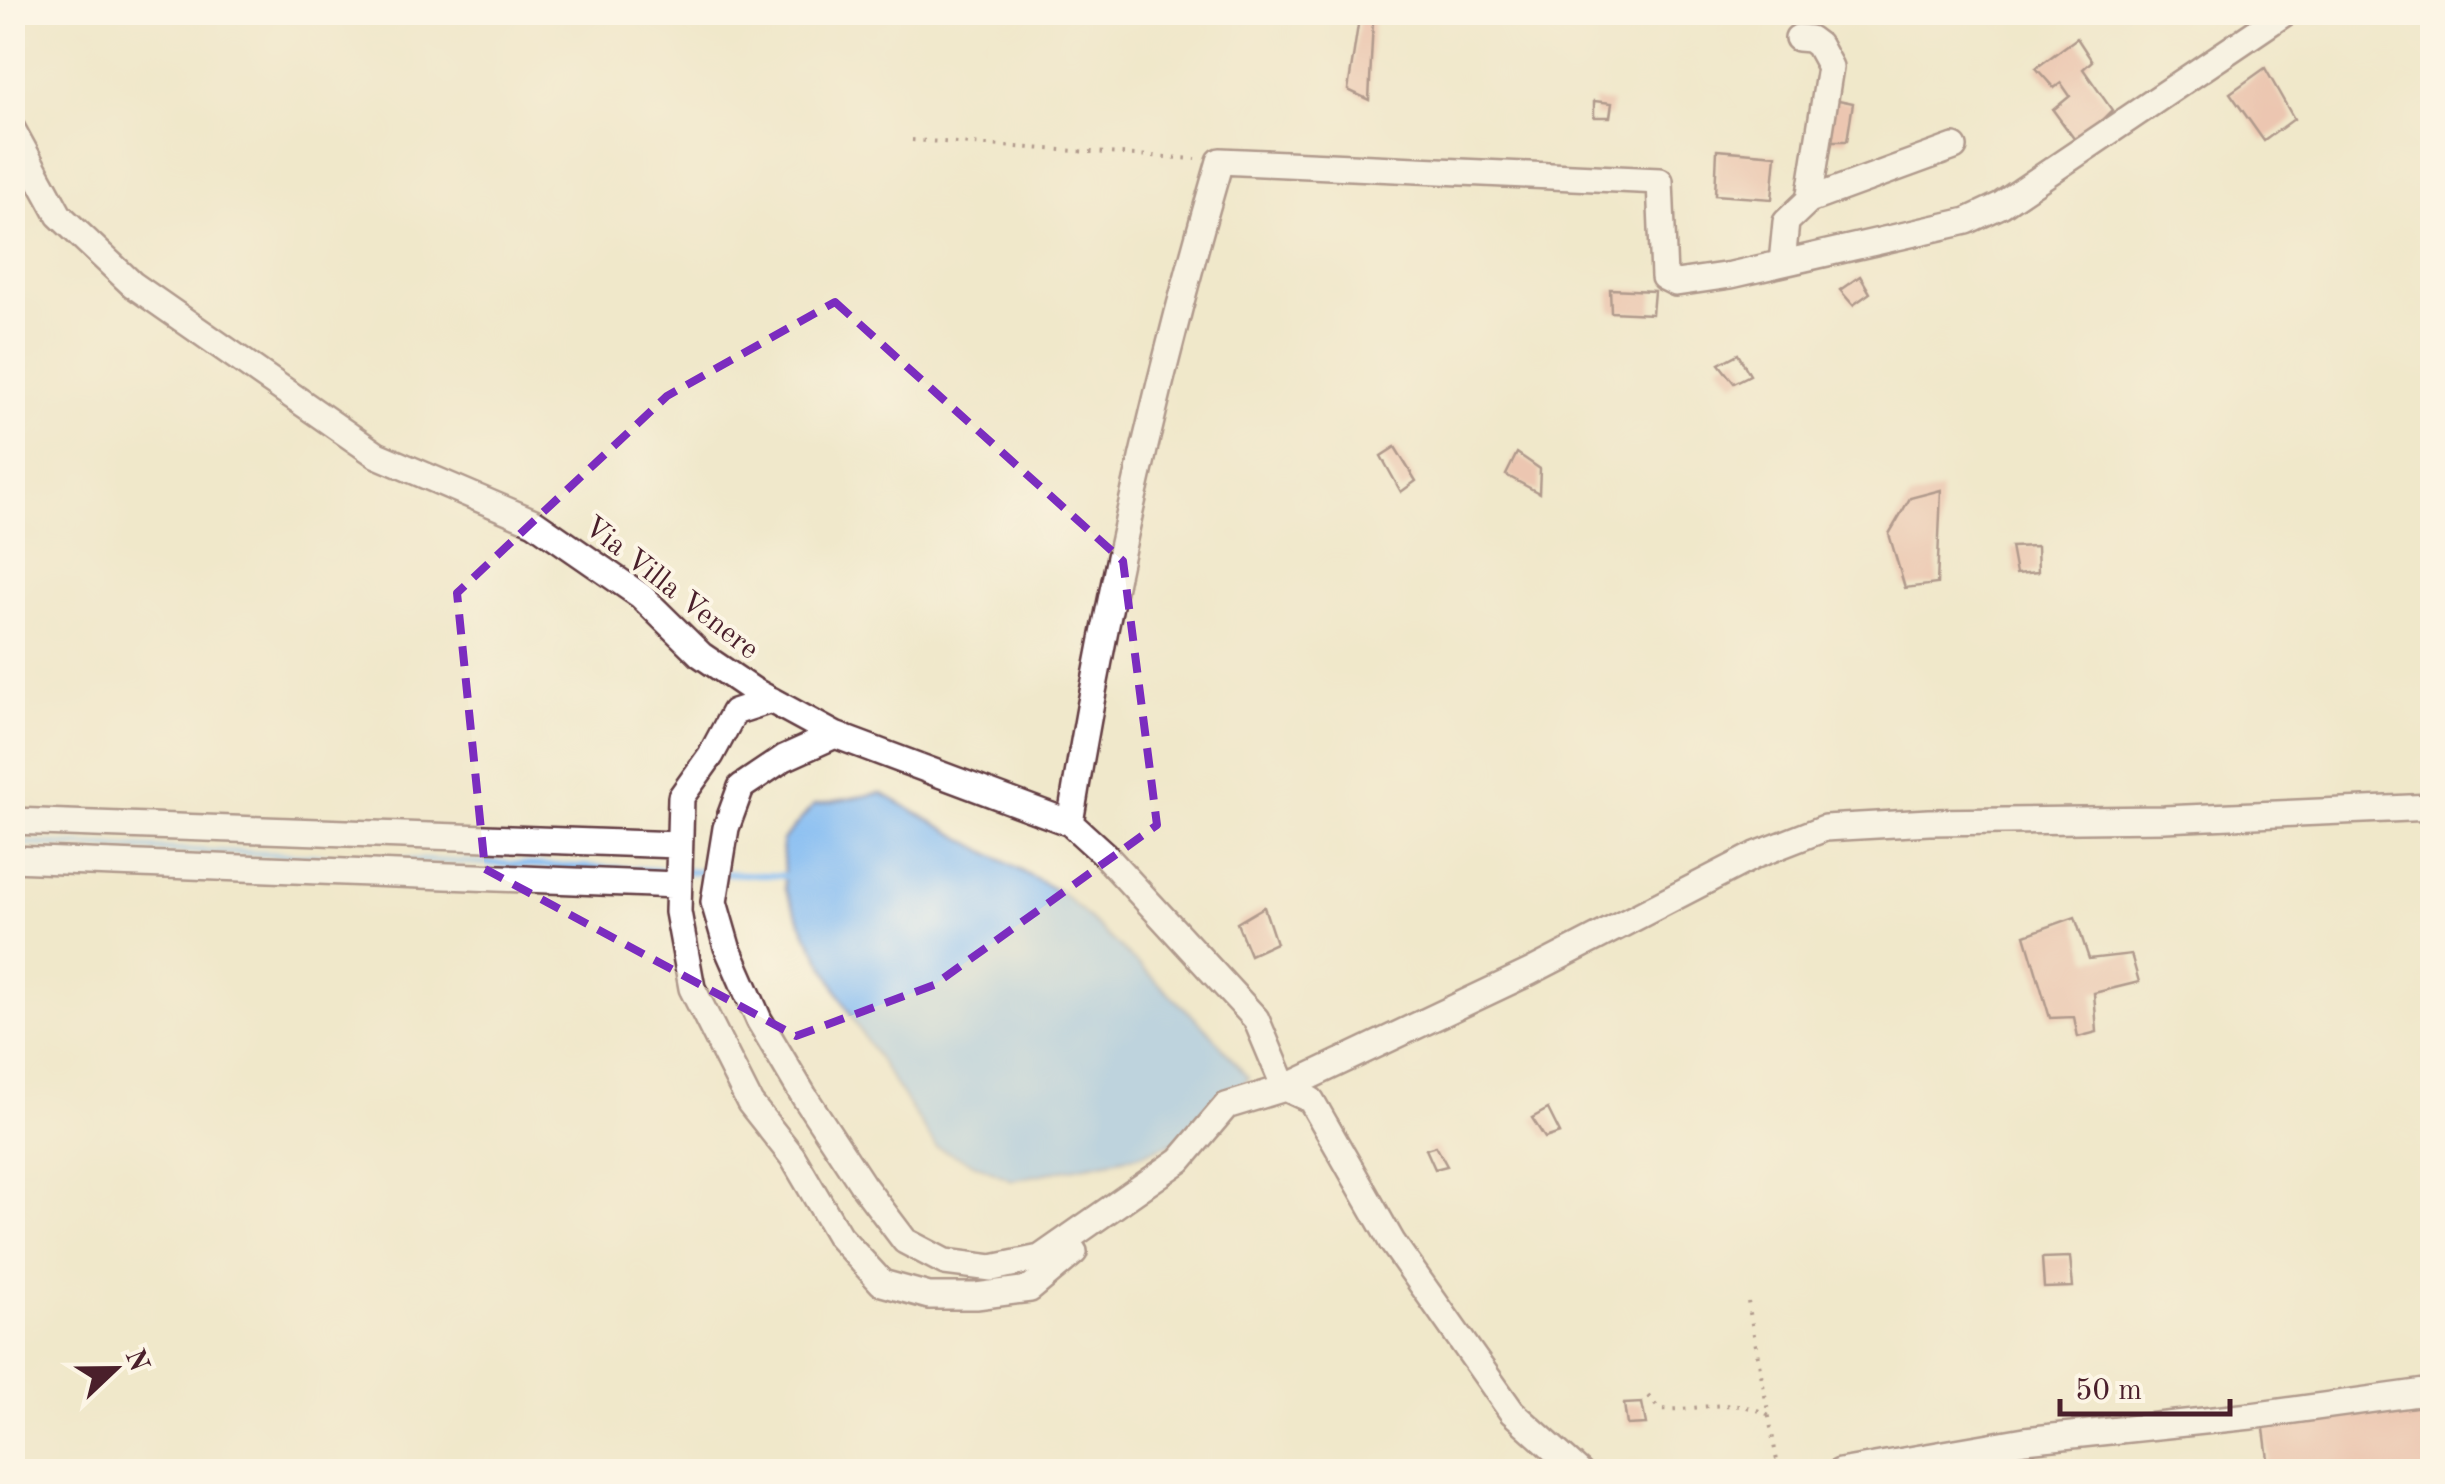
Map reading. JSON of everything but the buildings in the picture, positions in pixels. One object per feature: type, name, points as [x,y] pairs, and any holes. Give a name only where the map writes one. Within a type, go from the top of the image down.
[{"type":"street","points":[[1070,823],[1086,725],[1135,501],[1188,270],[1220,161],[1660,181],[1664,277],[1676,283],[1967,221],[2002,205],[2286,12]]},
{"type":"street","points":[[1798,38],[1818,45],[1830,67],[1809,200]]},
{"type":"street","name":"Via Villa Venere","points":[[12,128],[60,215],[132,284],[377,455],[534,522],[641,596],[701,655],[835,735],[1070,823],[1103,852],[1256,1019],[1284,1088]]},
{"type":"street","points":[[1782,263],[1786,222],[1809,200],[1954,147]]},
{"type":"street","points":[[771,700],[734,712],[711,755],[681,797],[678,912],[692,988],[708,1024],[750,1103],[792,1156],[838,1236],[882,1282],[929,1296],[1030,1290],[1134,1193]]},
{"type":"street","points":[[835,735],[784,758],[741,787],[726,828],[714,902],[727,947],[759,1020],[804,1096],[905,1241],[945,1262],[992,1268],[1040,1258],[1134,1193],[1180,1160],[1226,1106],[1284,1088],[1530,972],[1756,855],[1825,828],[1929,822],[2172,819],[2432,807]]},
{"type":"street","points":[[12,821],[678,868]]},
{"type":"street","points":[[12,859],[678,868]]},
{"type":"street","points":[[1284,1088],[1311,1100],[1392,1242],[1512,1412],[1579,1472]]},
{"type":"street","points":[[1840,1472],[2025,1440],[2432,1392]]},
{"type":"path","points":[[912,140],[1220,161]]},
{"type":"path","points":[[1748,1302],[1779,1472]]},
{"type":"path","points":[[1648,1396],[1659,1409],[1740,1406],[1755,1407],[1769,1416]]},
{"type":"highlighted area","points":[[835,302],[1123,561],[1157,825],[934,985],[796,1036],[485,869],[457,593],[667,396]]},
{"type":"water","points":[[881,793],[1064,895],[1208,1030],[1248,1078],[1207,1131],[1138,1155],[1012,1180],[936,1147],[857,1026],[785,890],[782,841],[814,805]]},
{"type":"waterway","points":[[12,843],[671,871]]},
{"type":"waterway","points":[[683,871],[711,873]]},
{"type":"waterway","points":[[723,873],[785,876]]}]
